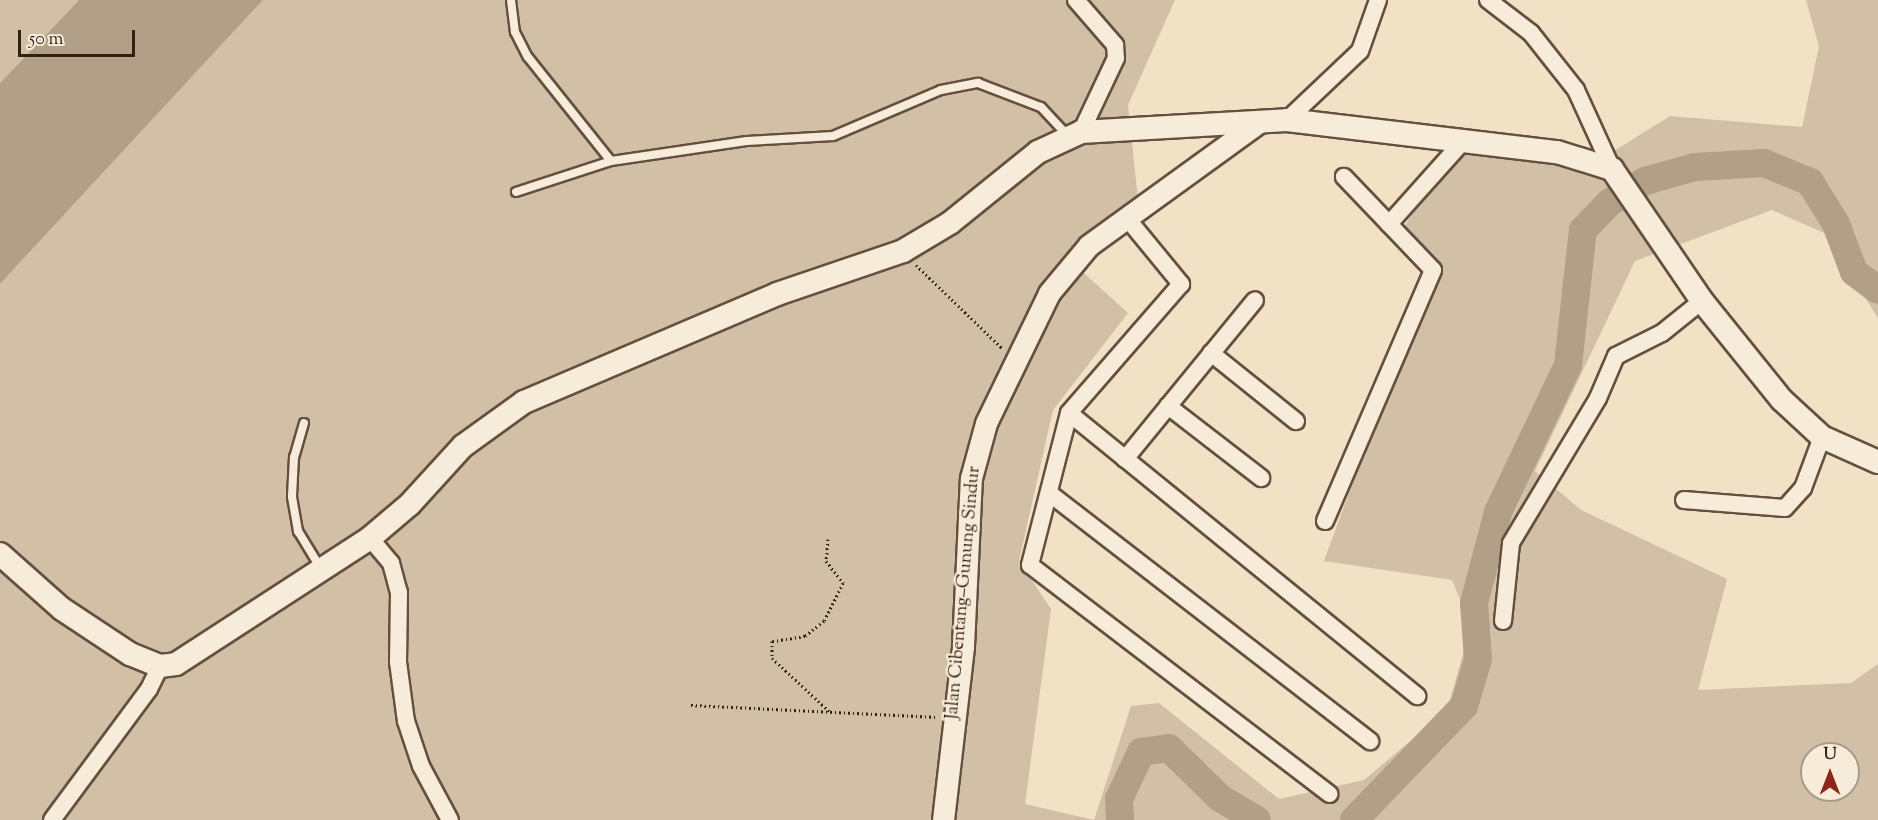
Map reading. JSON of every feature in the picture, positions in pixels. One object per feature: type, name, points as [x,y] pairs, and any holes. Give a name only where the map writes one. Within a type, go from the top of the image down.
[{"type":"main road","points":[[0,554],[62,609],[130,654],[160,666],[194,656],[370,538],[410,504],[463,446],[524,402],[777,294],[903,251],[950,223],[1038,152],[1075,135],[1287,120],[1465,139],[1557,152],[1622,184],[1702,301],[1782,400],[1822,436],[1878,462]]},
{"type":"street","points":[[1075,135],[1116,58],[1115,45],[1076,0]]},
{"type":"street","points":[[1287,120],[1360,51],[1378,0]]},
{"type":"street","points":[[1491,0],[1531,33],[1576,90],[1622,184]]},
{"type":"street","name":"Jalan Cibentang–Gunung Sindur","points":[[943,820],[953,717],[963,646],[971,478],[986,423],[1015,359],[1067,270],[1126,217],[1259,122]]},
{"type":"street","points":[[1389,224],[1465,139]]},
{"type":"street","points":[[1325,520],[1433,270],[1344,177]]},
{"type":"street","points":[[1126,217],[1181,284],[1069,413],[1030,565],[1329,794]]},
{"type":"street","points":[[1125,459],[1255,300]]},
{"type":"street","points":[[1503,621],[1511,543],[1598,398],[1616,356],[1662,333],[1702,301]]},
{"type":"street","points":[[1211,353],[1296,421]]},
{"type":"street","points":[[1168,406],[1261,478]]},
{"type":"street","points":[[1069,413],[1416,696]]},
{"type":"street","points":[[1684,500],[1785,508],[1803,488],[1822,436]]},
{"type":"street","points":[[1049,493],[1370,741]]},
{"type":"street","points":[[370,538],[391,563],[399,592],[406,720],[421,766],[450,820]]},
{"type":"street","points":[[52,820],[149,689],[160,666]]},
{"type":"lane","points":[[511,0],[515,32],[528,57],[611,161]]},
{"type":"lane","points":[[516,192],[611,161],[747,141],[833,136],[941,90],[978,83],[1041,107],[1075,135]]},
{"type":"lane","points":[[304,423],[294,456],[292,497],[298,531],[322,570]]},
{"type":"path","points":[[903,251],[1015,359]]},
{"type":"path","points":[[828,539],[826,561],[843,583],[824,621],[804,636],[772,641],[772,658],[830,712]]},
{"type":"path","points":[[691,705],[953,717]]},
{"type":"shaded area","points":[[0,0],[79,0],[0,83]]},
{"type":"shaded area","points":[[79,0],[263,0],[0,284],[0,83]]},
{"type":"shaded area","points":[[263,0],[1175,0],[1128,105],[1139,208],[1077,267],[1128,313],[1053,410],[1019,561],[1051,609],[1025,804],[1094,820],[0,820],[0,284]]},
{"type":"shaded area","points":[[1806,0],[1878,0],[1878,318],[1824,233],[1772,210],[1635,261],[1535,471],[1581,510],[1727,579],[1698,690],[1851,683],[1878,664],[1878,820],[1094,820],[1131,706],[1159,703],[1279,799],[1364,780],[1447,710],[1471,626],[1452,580],[1324,561],[1431,270],[1402,231],[1446,154],[1601,159],[1670,116],[1802,127],[1819,46]]},
{"type":"waterway","points":[[1354,820],[1464,706],[1478,659],[1474,603],[1498,512],[1568,365],[1583,230],[1610,202],[1645,181],[1695,167],[1764,163],[1810,182],[1836,224],[1854,272],[1878,290]]},
{"type":"waterway","points":[[1120,820],[1119,799],[1141,752],[1169,748],[1220,798],[1257,820]]}]
